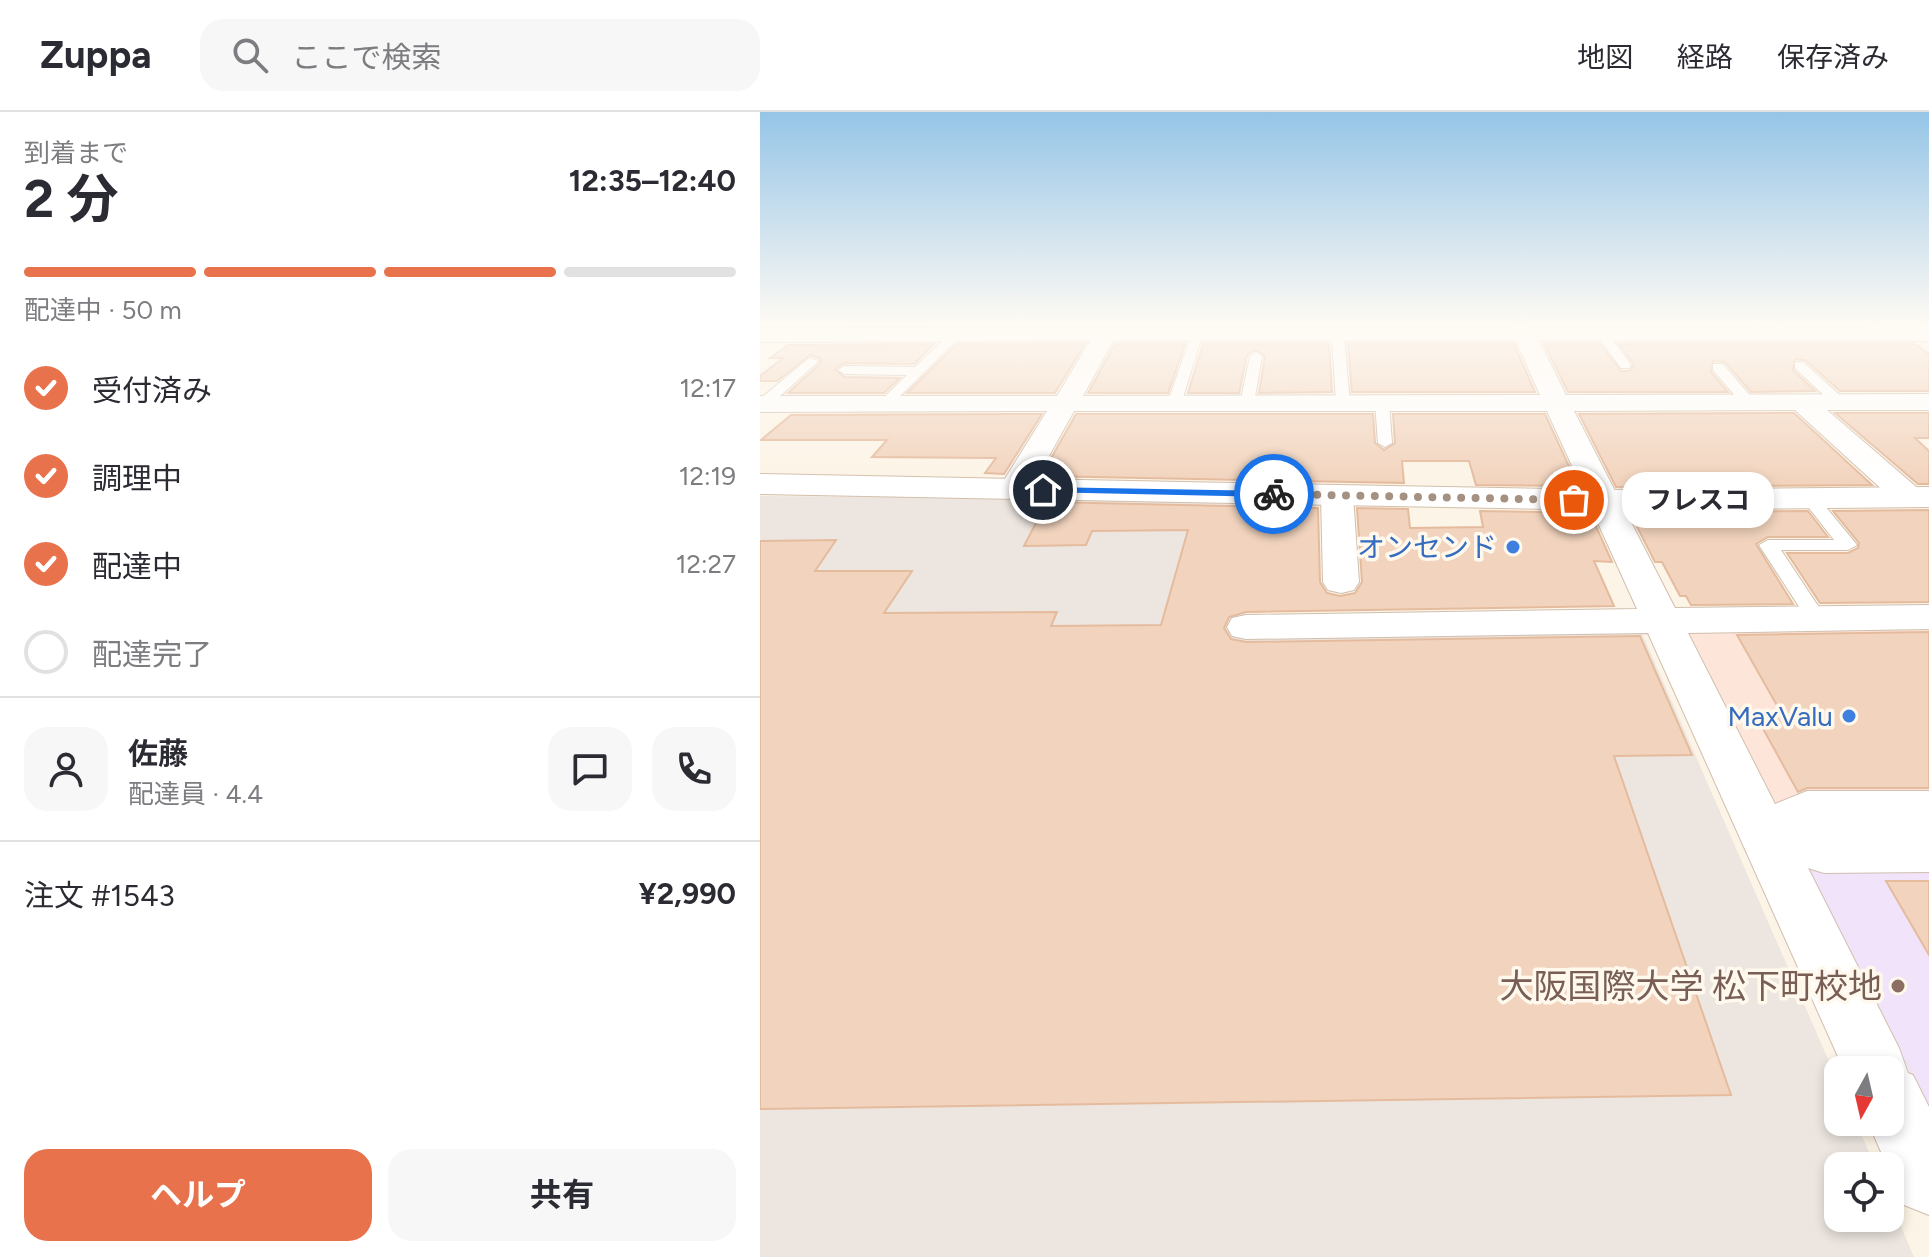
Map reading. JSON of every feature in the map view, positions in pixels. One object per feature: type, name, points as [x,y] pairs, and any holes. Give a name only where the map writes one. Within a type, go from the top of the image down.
[{"type":"main road","points":[[760,484],[1604,500],[1919,498]]},
{"type":"street","points":[[1014,490],[1080,375]]},
{"type":"street","points":[[1534,375],[1604,500],[1659,621],[1870,1056]]},
{"type":"street","points":[[761,404],[1382,403],[1536,384],[1748,402],[1929,402]]},
{"type":"street","points":[[1802,402],[1919,498]]},
{"type":"street","points":[[1337,495],[1341,582]]},
{"type":"street","points":[[1246,627],[1929,617]]},
{"type":"street","points":[[1763,833],[1807,811],[1929,811]]},
{"type":"street","points":[[1763,833],[1824,851],[1929,850]]},
{"type":"street","points":[[1904,1127],[1929,1180]]},
{"type":"lane","points":[[761,404],[796,375]]},
{"type":"lane","points":[[884,404],[914,375]]},
{"type":"lane","points":[[1174,404],[1183,375]]},
{"type":"lane","points":[[1247,403],[1251,375]]},
{"type":"lane","points":[[1338,375],[1343,403]]},
{"type":"lane","points":[[1725,375],[1748,402]]},
{"type":"lane","points":[[1810,375],[1839,402]]},
{"type":"lane","points":[[1382,403],[1385,443]]},
{"type":"lane","points":[[1810,499],[1848,545],[1768,545],[1816,618]]},
{"type":"shaded area","points":[[760,496],[1259,500],[1244,630],[1638,624],[1827,1056],[1824,1056],[1824,1136],[1862,1136],[1869,1152],[1824,1152],[1824,1232],[1903,1232],[1914,1257],[760,1257]]},
{"type":"shaded area","name":"MaxValu","points":[[1929,627],[1929,801],[1775,803],[1687,629]]},
{"type":"shaded area","name":"大阪国際大学 松下町校地","points":[[1929,863],[1929,1109],[1904,1056],[1805,864]]},
{"type":"building","points":[[784,375],[777,381],[760,381],[760,376]]},
{"type":"building","points":[[807,375],[900,378],[884,393],[788,393]]},
{"type":"building","points":[[925,375],[1066,375],[1055,393],[907,393]]},
{"type":"building","points":[[1098,375],[1174,375],[1168,393],[1088,393]]},
{"type":"building","points":[[1193,375],[1243,375],[1239,393],[1188,393]]},
{"type":"building","points":[[1262,375],[1331,375],[1332,392],[1259,393]]},
{"type":"building","points":[[1351,375],[1528,375],[1535,392],[1352,392]]},
{"type":"building","points":[[1560,375],[1714,375],[1728,392],[1568,392]]},
{"type":"building","points":[[1737,375],[1799,375],[1815,391],[1751,392]]},
{"type":"building","points":[[1822,375],[1929,375],[1929,391],[1840,391]]},
{"type":"building","points":[[1794,413],[1872,485],[1616,487],[1579,414]]},
{"type":"building","points":[[1835,413],[1929,413],[1929,438],[1915,438],[1929,451],[1929,484],[1918,484]]},
{"type":"building","points":[[1042,414],[1004,474],[985,473],[996,458],[872,457],[887,440],[761,440],[791,415]]},
{"type":"building","points":[[1076,414],[1373,414],[1375,443],[1384,450],[1395,443],[1393,414],[1545,414],[1578,486],[1476,485],[1469,461],[1402,461],[1404,483],[1041,476]]},
{"type":"building","points":[[1047,502],[1318,508],[1320,582],[1327,593],[1340,596],[1355,593],[1362,582],[1357,508],[1408,509],[1410,528],[1483,527],[1480,511],[1590,513],[1612,562],[1594,561],[1614,606],[1246,612],[1229,617],[1224,628],[1231,639],[1246,642],[1640,636],[1692,755],[1614,756],[1731,1095],[760,1109],[760,541],[836,540],[815,571],[912,571],[884,613],[1057,612],[1051,626],[1161,625],[1188,530],[1092,531],[1086,545],[1024,546]]},
{"type":"building","points":[[1929,510],[1929,602],[1820,603],[1787,553],[1848,553],[1858,548],[1859,543],[1833,511]]},
{"type":"building","points":[[1808,511],[1828,537],[1768,537],[1756,544],[1793,604],[1691,605],[1686,596],[1680,596],[1662,562],[1655,562],[1630,513]]},
{"type":"building","name":"MaxValu","points":[[1929,632],[1929,788],[1807,788],[1798,792],[1756,716],[1783,716],[1737,635]]},
{"type":"building","points":[[1886,881],[1929,881],[1929,955]]},
{"type":"way so far","points":[[1274,494],[1574,500]]},
{"type":"place","name":"フレスコ","points":[[1574,500]]},
{"type":"place","name":"オンセンド","points":[[1513,547]]},
{"type":"place","name":"MaxValu","points":[[1849,716]]},
{"type":"place","name":"大阪国際大学 松下町校地","points":[[1898,986]]},
{"type":"route","points":[[1043,490],[1274,494]]}]
